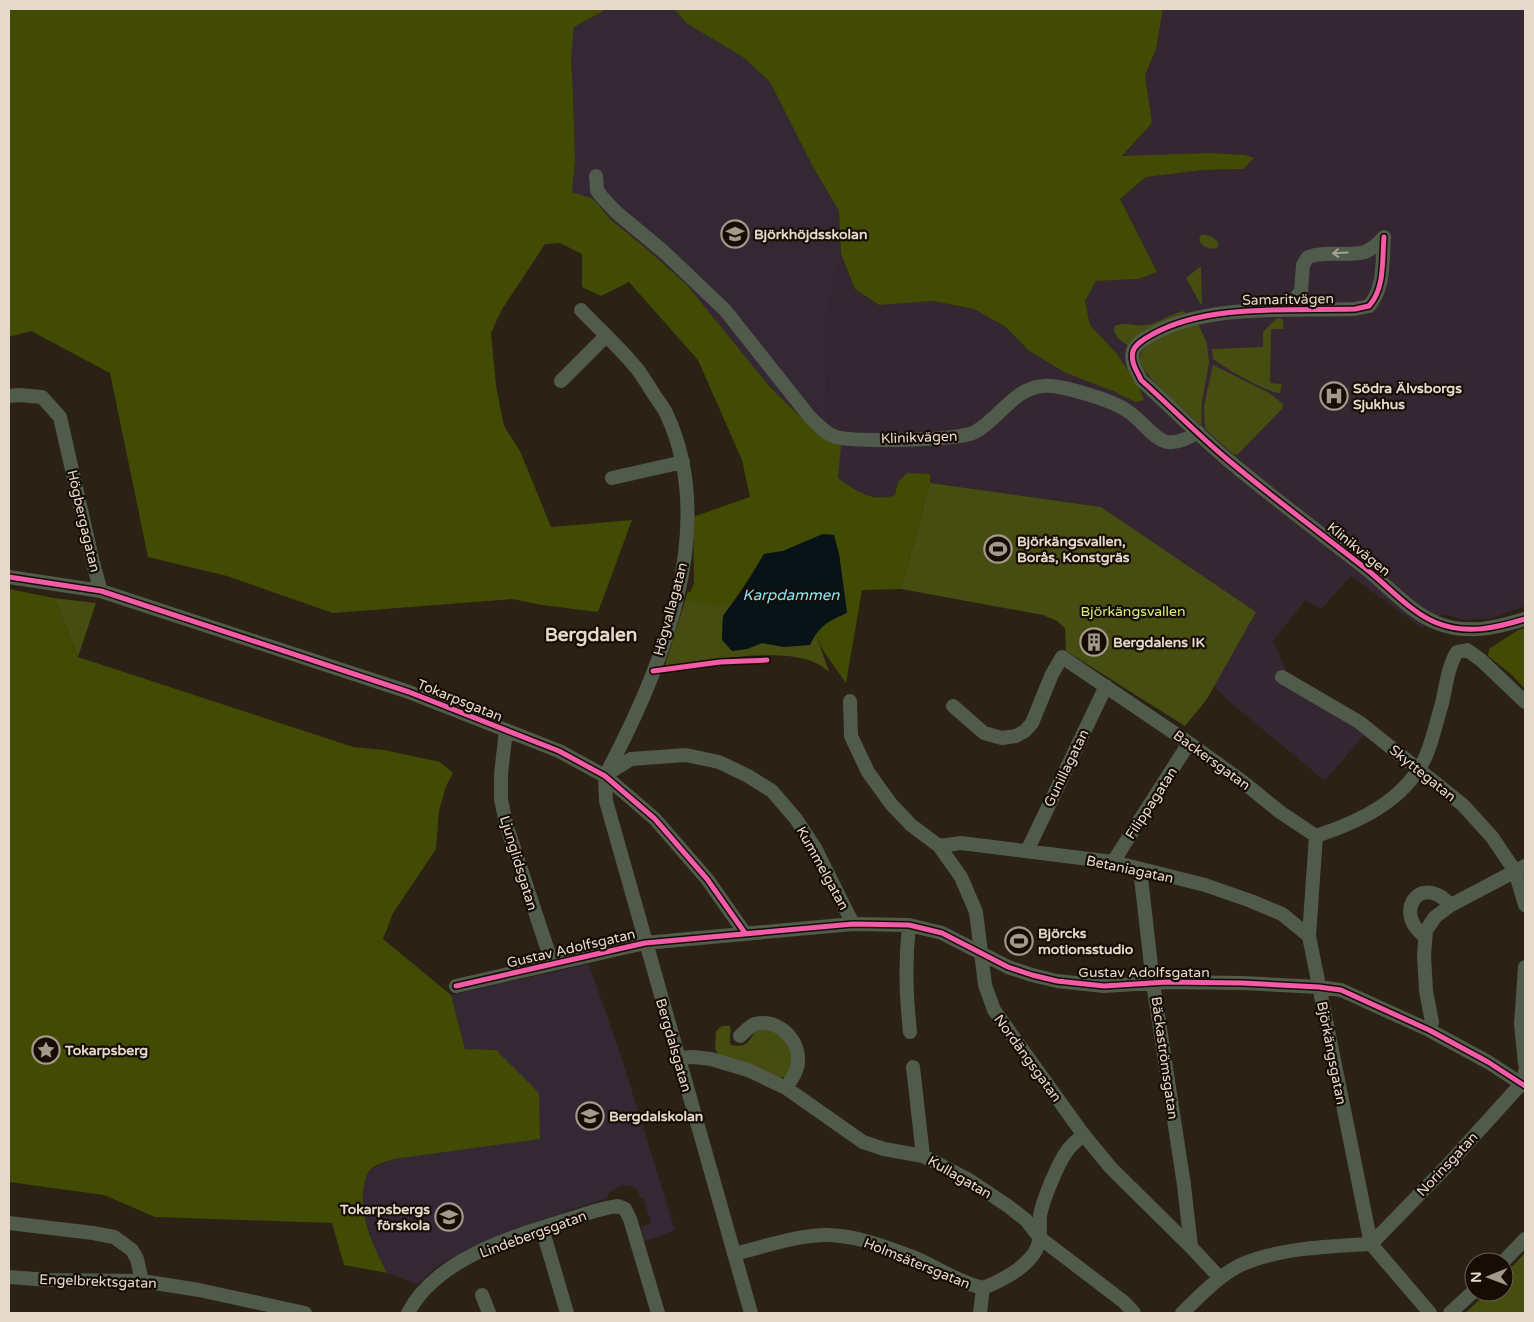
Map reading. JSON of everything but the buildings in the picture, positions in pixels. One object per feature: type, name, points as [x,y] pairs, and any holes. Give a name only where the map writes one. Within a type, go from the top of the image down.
[{"type":"street","name":"Klinikvägen","points":[[596,176],[597,190],[606,201],[664,252],[724,310],[809,416],[820,427],[835,436],[884,440],[960,437],[973,433],[991,422],[1010,402],[1034,387],[1054,386],[1074,391],[1118,406],[1131,414],[1158,440],[1167,443],[1186,440],[1198,432],[1227,460],[1372,574],[1417,612],[1435,623],[1454,629],[1478,630],[1492,629],[1525,619]]},
{"type":"street","name":"Samaritvägen","points":[[1198,432],[1141,380],[1133,364],[1133,352],[1139,343],[1165,327],[1206,314],[1354,309],[1369,306],[1376,298],[1380,285],[1384,238],[1364,252],[1308,257],[1303,265],[1301,291],[1286,310]]},
{"type":"street","points":[[1364,252],[1375,260],[1382,269]]},
{"type":"street","name":"Samaritvägen","points":[[1301,291],[1315,310]]},
{"type":"street","name":"Högvallagatan","points":[[581,310],[638,371],[666,413],[676,436],[683,462],[688,513],[681,579],[669,626],[626,736],[605,776]]},
{"type":"street","points":[[561,381],[606,336]]},
{"type":"street","name":"Högbergagatan","points":[[9,396],[42,397],[60,417],[101,591],[9,577]]},
{"type":"street","points":[[612,478],[683,462]]},
{"type":"street","name":"Tokarpsgatan","points":[[101,591],[409,692],[559,751],[605,776],[655,820],[707,879],[745,933]]},
{"type":"street","points":[[1316,836],[1344,827],[1378,810],[1401,791],[1418,769],[1426,757],[1442,704],[1452,659],[1457,652],[1467,650],[1481,660],[1525,702]]},
{"type":"street","name":"Backersgatan","points":[[953,706],[984,733],[1002,738],[1016,736],[1032,724],[1052,674],[1062,657],[1189,743],[1280,812],[1316,836]]},
{"type":"street","name":"Skyttegatan","points":[[1282,677],[1359,722],[1462,805],[1520,869],[1525,905]]},
{"type":"street","name":"Gunillagatan","points":[[1027,851],[1106,686]]},
{"type":"street","name":"Nordängsgatan","points":[[850,702],[851,736],[868,772],[891,804],[912,826],[940,846],[961,877],[976,912],[985,985],[994,1010],[1083,1134],[1111,1168],[1220,1278]]},
{"type":"street","name":"Ljunglidsgatan","points":[[506,730],[501,774],[501,799],[506,824],[552,963]]},
{"type":"street","name":"Filippagatan","points":[[1113,862],[1189,743]]},
{"type":"street","name":"Kummelgatan","points":[[605,776],[631,759],[686,754],[719,762],[748,776],[772,791],[796,819],[816,848],[853,924]]},
{"type":"street","name":"Bergdalsgatan","points":[[605,776],[606,801],[751,1313]]},
{"type":"street","name":"Björkängsgatan","points":[[1316,836],[1309,936],[1371,1244]]},
{"type":"street","name":"Betaniagatan","points":[[940,846],[961,843],[1113,862],[1205,885],[1251,901],[1282,914],[1309,936]]},
{"type":"street","name":"Bäckaströmsgatan","points":[[1140,869],[1153,983],[1184,1185],[1191,1247]]},
{"type":"street","points":[[1429,1030],[1432,1022],[1426,991],[1424,966],[1426,931],[1435,917],[1451,905],[1520,869]]},
{"type":"street","points":[[1425,937],[1414,925],[1411,917],[1410,909],[1413,899],[1418,895],[1426,893],[1438,895],[1451,905]]},
{"type":"street","name":"Gustav Adolfsgatan","points":[[456,986],[645,943],[853,924],[909,925],[942,932],[1016,970],[1058,981],[1104,986],[1153,983],[1234,983],[1319,987],[1341,990],[1429,1030],[1524,1080]]},
{"type":"street","points":[[909,925],[905,978],[910,1032]]},
{"type":"street","points":[[1525,967],[1521,1024],[1525,1064]]},
{"type":"street","points":[[740,1036],[754,1024],[762,1023],[773,1024],[788,1034],[794,1042],[799,1061],[786,1088]]},
{"type":"street","name":"Kullagatan","points":[[678,1058],[693,1057],[715,1060],[748,1070],[786,1088],[863,1142],[923,1156],[969,1180],[1026,1220],[1040,1238],[1124,1302],[1134,1313]]},
{"type":"street","points":[[913,1067],[923,1156]]},
{"type":"street","name":"Norinsgatan","points":[[1371,1244],[1446,1166],[1524,1080]]},
{"type":"street","points":[[980,1313],[983,1288],[1002,1281],[1019,1268],[1035,1251],[1040,1238],[1040,1215],[1055,1174],[1066,1151],[1083,1134]]},
{"type":"street","name":"Lindebergsgatan","points":[[408,1313],[424,1289],[449,1269],[483,1251],[542,1228],[610,1207],[621,1206],[625,1209],[630,1219],[658,1313]]},
{"type":"street","points":[[9,1223],[93,1233],[114,1238],[132,1250],[137,1259],[142,1281]]},
{"type":"street","points":[[542,1228],[567,1313]]},
{"type":"street","name":"Holmsätersgatan","points":[[734,1254],[788,1240],[824,1235],[855,1238],[913,1258],[967,1284],[983,1288]]},
{"type":"street","points":[[1513,1252],[1525,1239]]},
{"type":"street","points":[[1182,1313],[1220,1278],[1245,1263],[1277,1254],[1312,1248],[1371,1244],[1430,1313]]},
{"type":"street","name":"Engelbrektsgatan","points":[[9,1277],[48,1280],[142,1281],[199,1290],[305,1313]]},
{"type":"street","points":[[482,1295],[488,1313]]},
{"type":"street","points":[[1450,1313],[1464,1300]]},
{"type":"shaded area","name":"Björkhöjdsskolan","points":[[605,9],[674,9],[686,23],[743,57],[770,82],[813,167],[839,211],[841,254],[828,315],[829,440],[813,429],[769,386],[687,285],[610,219],[599,205],[572,192],[575,160],[571,59],[574,27]]},
{"type":"shaded area","name":"Södra Älvsborgs Sjukhus","points":[[1163,9],[1525,9],[1525,606],[1492,618],[1466,620],[1443,614],[1422,628],[1351,576],[1321,609],[1305,600],[1273,641],[1290,680],[1374,723],[1325,781],[1225,698],[1214,686],[1256,612],[1101,507],[930,483],[930,474],[907,473],[898,482],[895,495],[886,498],[869,496],[854,491],[838,478],[839,465],[829,440],[828,315],[841,254],[855,289],[879,305],[933,301],[974,309],[1006,327],[1028,350],[1135,402],[1117,354],[1090,325],[1085,300],[1096,281],[1139,279],[1157,272],[1120,199],[1146,177],[1202,170],[1242,169],[1245,155],[1210,153],[1122,157],[1152,123],[1145,75],[1156,49]]},
{"type":"shaded area","points":[[589,964],[621,1056],[675,1230],[643,1242],[641,1227],[651,1223],[643,1197],[640,1198],[638,1190],[630,1186],[621,1185],[609,1193],[607,1198],[535,1222],[476,1246],[441,1264],[417,1284],[387,1273],[375,1249],[363,1213],[362,1193],[367,1173],[378,1165],[394,1159],[411,1156],[496,1050],[465,1049],[451,995]]},
{"type":"green space","points":[[9,9],[605,9],[574,27],[571,59],[575,160],[572,192],[591,198],[610,219],[687,285],[769,386],[813,429],[832,443],[841,445],[838,478],[858,491],[879,498],[895,495],[898,482],[907,473],[930,474],[930,483],[901,589],[862,590],[846,683],[824,652],[815,633],[826,622],[847,612],[839,554],[823,534],[783,551],[764,554],[734,602],[717,607],[687,600],[694,583],[693,517],[750,497],[742,460],[698,360],[629,282],[601,296],[582,287],[582,254],[560,243],[545,244],[501,311],[491,333],[496,386],[504,426],[520,451],[551,527],[632,520],[598,612],[512,599],[333,613],[227,576],[148,557],[110,373],[31,331],[9,337]]},
{"type":"green space","points":[[674,9],[1163,9],[1156,49],[1145,75],[1152,123],[1122,156],[1210,153],[1245,155],[1254,158],[1243,169],[1202,170],[1146,177],[1120,199],[1157,272],[1139,279],[1096,281],[1085,301],[1090,325],[1117,354],[1138,385],[1144,400],[1135,402],[1113,391],[1064,372],[1028,350],[1006,327],[974,309],[933,301],[879,305],[855,289],[841,254],[839,211],[813,167],[770,82],[743,57],[686,23]]},
{"type":"green space","points":[[1201,235],[1214,238],[1219,244],[1217,248],[1204,246],[1199,240]]},
{"type":"green space","points":[[1201,266],[1202,302],[1201,305],[1186,278]]},
{"type":"green space","points":[[1185,311],[1185,313],[1173,318],[1128,346],[1118,338],[1114,331],[1115,326],[1127,324],[1147,325]]},
{"type":"green space","points":[[1277,318],[1283,319],[1283,329],[1271,329],[1270,383],[1282,384],[1280,393],[1255,384],[1213,359],[1212,349],[1263,347],[1263,332]]},
{"type":"green space","points":[[1198,324],[1207,343],[1209,363],[1202,401],[1201,426],[1157,385],[1149,376],[1140,360],[1143,350],[1153,341],[1168,333]]},
{"type":"green space","points":[[1213,365],[1269,393],[1283,404],[1282,409],[1237,455],[1233,454],[1205,429],[1204,406]]},
{"type":"green space","name":"Björkängsvallen","points":[[930,483],[1101,507],[1256,612],[1207,699],[1185,726],[1066,651],[1065,628],[1057,621],[1043,615],[901,589]]},
{"type":"green space","points":[[9,589],[54,598],[78,657],[353,747],[384,750],[440,762],[453,773],[446,786],[439,811],[436,849],[393,913],[383,939],[451,995],[465,1049],[496,1050],[539,1093],[540,1139],[394,1159],[372,1168],[365,1181],[363,1205],[372,1240],[387,1273],[344,1265],[332,1223],[155,1217],[104,1195],[9,1182]]},
{"type":"green space","points":[[688,591],[697,599],[735,600],[723,616],[722,640],[747,649],[762,643],[785,647],[816,634],[829,672],[815,662],[796,657],[774,655],[665,665]]},
{"type":"green space","points":[[54,598],[96,603],[78,657]]},
{"type":"green space","points":[[1525,628],[1525,689],[1512,675],[1488,656],[1489,649],[1518,630]]},
{"type":"green space","points":[[722,1026],[730,1026],[730,1042],[731,1045],[736,1046],[744,1045],[756,1030],[778,1033],[786,1042],[795,1062],[786,1077],[779,1078],[720,1057],[715,1049],[716,1031]]},
{"type":"green space","points":[[1525,1253],[1525,1313],[1465,1313],[1477,1302],[1514,1302],[1514,1265]]},
{"type":"water","name":"Karpdammen","points":[[823,534],[834,535],[839,554],[847,613],[825,625],[817,633],[810,645],[785,647],[762,643],[747,649],[732,651],[722,640],[723,616],[751,577],[764,554],[783,551]]},
{"type":"cycle path","points":[[1384,237],[1380,283],[1378,291],[1369,306],[1355,309],[1251,311],[1199,317],[1175,324],[1141,341],[1133,351],[1132,359],[1134,366],[1141,380],[1217,450],[1365,568],[1418,613],[1437,623],[1459,629],[1481,629],[1525,619]]},
{"type":"cycle path","points":[[9,577],[101,591],[409,692],[559,751],[605,776],[655,819],[707,879],[745,933]]},
{"type":"cycle path","points":[[653,671],[720,662],[767,660]]},
{"type":"cycle path","points":[[456,986],[645,943],[853,924],[909,925],[942,933],[1008,967],[1057,981],[1104,986],[1167,982],[1243,983],[1341,990],[1429,1030],[1488,1062],[1525,1086]]},
{"type":"place","name":"Björkhöjdsskolan","points":[[735,234]]},
{"type":"place","name":"Södra Älvsborgs Sjukhus","points":[[1334,396]]},
{"type":"place","name":"Björkängsvallen, Borås, Konstgräs","points":[[998,549]]},
{"type":"place","name":"Bergdalens IK","points":[[1094,642]]},
{"type":"place","name":"Björcks motionsstudio","points":[[1019,941]]},
{"type":"place","name":"Tokarpsberg","points":[[46,1050]]},
{"type":"place","name":"Bergdalskolan","points":[[590,1116]]},
{"type":"place","name":"Tokarpsbergs förskola","points":[[449,1217]]},
{"type":"district","name":"Bergdalen","points":[[591,634]]}]
